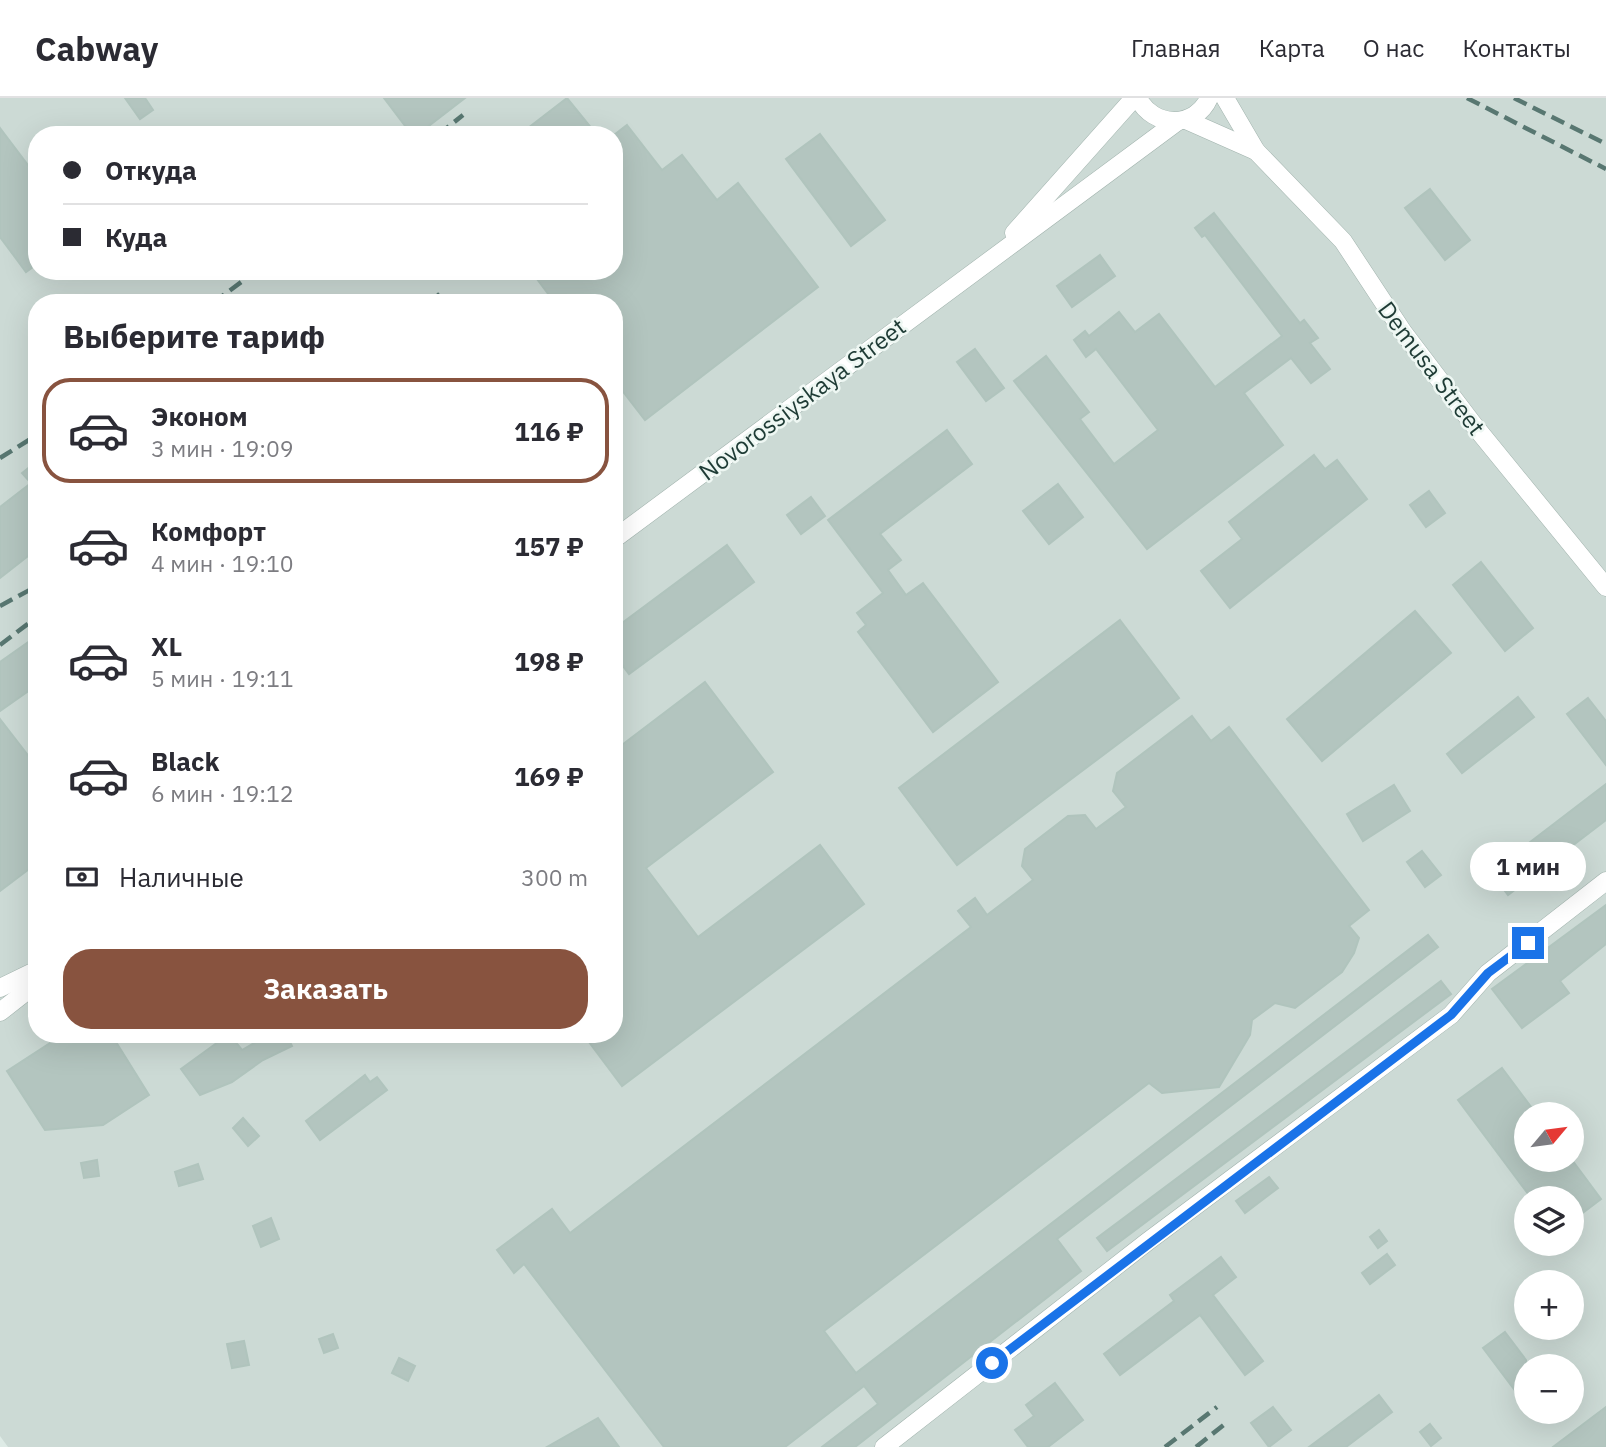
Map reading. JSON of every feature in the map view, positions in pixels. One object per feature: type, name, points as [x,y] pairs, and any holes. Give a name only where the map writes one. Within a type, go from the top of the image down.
[{"type":"street","points":[[990,259],[1136,98],[1152,115],[1182,120],[1256,151]]},
{"type":"street","points":[[990,259],[1182,120],[1201,110],[1209,98]]},
{"type":"street","points":[[1225,98],[1256,151]]},
{"type":"street","name":"Demusa Street","points":[[1256,151],[1343,241],[1403,332],[1473,424],[1606,587]]},
{"type":"street","name":"Novorossiyskaya Street","points":[[623,532],[990,259]]},
{"type":"street","points":[[884,1447],[1147,1242],[1451,1015],[1488,973],[1606,881]]},
{"type":"street","points":[[0,988],[28,974]]},
{"type":"street","points":[[0,1012],[28,990]]},
{"type":"shaded area","points":[[0,98],[1606,98],[1606,1447],[8,1447],[0,1436]]},
{"type":"building","points":[[125,98],[145,98],[153,110],[140,119]]},
{"type":"building","points":[[384,98],[465,98],[429,126],[405,126]]},
{"type":"building","points":[[567,98],[590,126],[531,126]]},
{"type":"building","points":[[627,125],[662,170],[682,155],[717,200],[738,183],[818,287],[645,420],[623,392],[623,294],[548,294],[538,280],[623,280],[623,128]]},
{"type":"building","points":[[0,128],[28,165],[28,271],[26,272],[0,237]]},
{"type":"building","points":[[820,134],[885,220],[851,246],[786,159]]},
{"type":"building","points":[[1430,189],[1470,240],[1445,260],[1405,208]]},
{"type":"building","points":[[1214,213],[1300,323],[1304,320],[1318,338],[1310,343],[1330,369],[1311,383],[1291,358],[1244,393],[1283,445],[1147,549],[1014,381],[1046,356],[1089,412],[1080,419],[1114,464],[1158,430],[1096,349],[1086,357],[1074,340],[1085,331],[1089,336],[1119,312],[1135,332],[1159,314],[1215,387],[1282,336],[1205,235],[1202,237],[1195,228]]},
{"type":"building","points":[[1100,255],[1115,276],[1072,307],[1057,286]]},
{"type":"building","points":[[975,349],[1004,388],[986,401],[957,362]]},
{"type":"building","points":[[947,430],[972,464],[880,534],[901,560],[888,570],[906,595],[923,583],[998,682],[933,732],[858,632],[866,625],[857,613],[883,593],[828,520]]},
{"type":"building","points":[[1314,455],[1325,469],[1337,460],[1367,499],[1230,608],[1201,571],[1242,539],[1229,522]]},
{"type":"building","points":[[28,468],[28,480],[22,473]]},
{"type":"building","points":[[1058,484],[1083,517],[1049,544],[1023,511]]},
{"type":"building","points":[[28,485],[28,556],[0,578],[0,507]]},
{"type":"building","points":[[1429,491],[1445,513],[1426,527],[1410,505]]},
{"type":"building","points":[[811,497],[825,516],[801,534],[787,515]]},
{"type":"building","points":[[727,545],[754,582],[629,674],[623,666],[623,622]]},
{"type":"building","points":[[1481,562],[1533,628],[1505,651],[1453,585]]},
{"type":"building","points":[[1415,611],[1451,653],[1322,761],[1287,719]]},
{"type":"building","points":[[1120,620],[1179,698],[957,865],[899,788]]},
{"type":"building","points":[[28,642],[28,691],[0,711],[0,662]]},
{"type":"building","points":[[705,682],[773,772],[646,868],[698,937],[820,845],[864,904],[622,1086],[590,1043],[623,1043],[623,744]]},
{"type":"building","points":[[1518,697],[1534,717],[1462,773],[1447,754]]},
{"type":"building","points":[[1588,698],[1606,721],[1606,765],[1567,714]]},
{"type":"building","points":[[1192,716],[1211,741],[1229,727],[1369,910],[1349,926],[1359,938],[1354,953],[1342,972],[1295,1008],[1275,1003],[1252,1020],[1250,1035],[1219,1087],[1162,1093],[1149,1083],[824,1331],[856,1373],[1428,935],[1438,947],[1057,1239],[1081,1271],[855,1447],[822,1447],[878,1404],[864,1386],[785,1447],[664,1447],[524,1264],[514,1273],[497,1250],[552,1209],[570,1233],[971,927],[958,911],[975,898],[987,915],[1033,880],[1022,866],[1025,849],[1068,816],[1085,815],[1096,829],[1126,807],[1113,791],[1117,773]]},
{"type":"building","points":[[0,719],[28,755],[28,870],[0,891]]},
{"type":"building","points":[[1606,784],[1606,820],[1508,895],[1491,872]]},
{"type":"building","points":[[1394,785],[1410,811],[1363,841],[1347,814]]},
{"type":"building","points":[[1422,851],[1441,875],[1425,887],[1407,862]]},
{"type":"building","points":[[1606,905],[1606,944],[1560,981],[1569,993],[1522,1028],[1492,989]]},
{"type":"building","points":[[1441,981],[1451,994],[1107,1251],[1097,1238]]},
{"type":"building","points":[[50,1043],[117,1043],[149,1095],[103,1125],[45,1130],[7,1071]]},
{"type":"building","points":[[217,1043],[236,1043],[242,1050],[254,1043],[290,1043],[292,1046],[263,1060],[232,1082],[200,1095],[181,1069]]},
{"type":"building","points":[[1502,1068],[1527,1102],[1514,1102],[1514,1172],[1581,1172],[1601,1199],[1584,1212],[1584,1186],[1522,1186],[1458,1100]]},
{"type":"building","points":[[365,1075],[370,1082],[377,1077],[387,1090],[320,1140],[306,1121]]},
{"type":"building","points":[[243,1118],[259,1136],[248,1146],[233,1128]]},
{"type":"building","points":[[97,1160],[99,1176],[84,1178],[81,1163]]},
{"type":"building","points":[[198,1164],[203,1179],[179,1186],[175,1172]]},
{"type":"building","points":[[1269,1177],[1278,1188],[1245,1213],[1236,1201]]},
{"type":"building","points":[[271,1218],[279,1239],[261,1247],[253,1226]]},
{"type":"building","points":[[1379,1230],[1387,1241],[1378,1248],[1370,1237]]},
{"type":"building","points":[[1387,1254],[1395,1265],[1370,1284],[1362,1273]]},
{"type":"building","points":[[1221,1257],[1236,1277],[1213,1295],[1263,1361],[1245,1375],[1200,1315],[1120,1375],[1104,1354],[1174,1301],[1170,1295]]},
{"type":"building","points":[[1505,1332],[1522,1354],[1514,1354],[1514,1389],[1483,1348]]},
{"type":"building","points":[[333,1334],[338,1348],[324,1353],[319,1339]]},
{"type":"building","points":[[244,1341],[249,1365],[232,1368],[227,1344]]},
{"type":"building","points":[[399,1358],[415,1366],[408,1381],[392,1373]]},
{"type":"building","points":[[1055,1383],[1083,1420],[1048,1447],[1028,1447],[1015,1430],[1034,1416],[1026,1405]]},
{"type":"building","points":[[1379,1395],[1392,1412],[1346,1447],[1309,1447]]},
{"type":"building","points":[[1273,1407],[1291,1430],[1269,1447],[1251,1423]]},
{"type":"building","points":[[1606,1407],[1606,1447],[1553,1447],[1584,1424]]},
{"type":"building","points":[[598,1418],[619,1447],[547,1447]]},
{"type":"building","points":[[1430,1424],[1441,1438],[1431,1446],[1420,1432]]},
{"type":"railway","points":[[1467,98],[1606,169]]},
{"type":"railway","points":[[1514,98],[1606,144]]},
{"type":"railway","points":[[449,126],[463,115]]},
{"type":"railway","points":[[225,294],[244,280]]},
{"type":"railway","points":[[440,294],[443,291]]},
{"type":"railway","points":[[0,458],[28,441]]},
{"type":"railway","points":[[0,606],[28,591]]},
{"type":"railway","points":[[0,645],[28,624]]},
{"type":"railway","points":[[1165,1447],[1217,1407]]},
{"type":"railway","points":[[1196,1447],[1226,1423]]},
{"type":"route","points":[[992,1363],[1147,1242],[1451,1015],[1488,973],[1528,943]]}]
